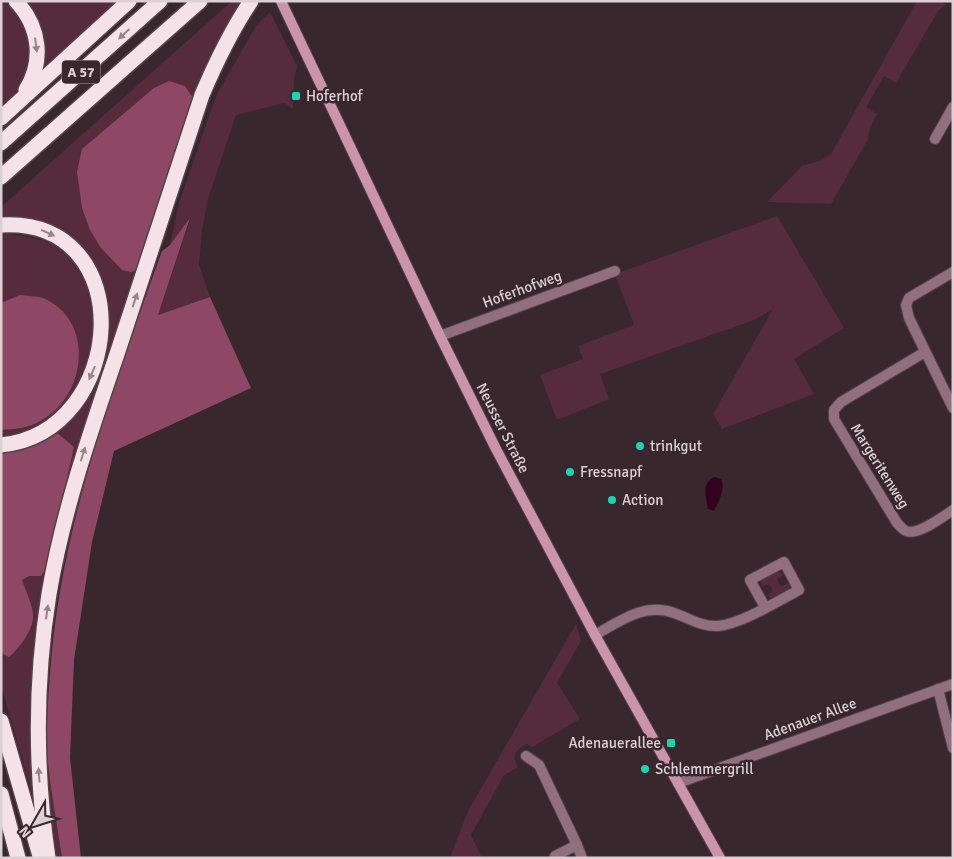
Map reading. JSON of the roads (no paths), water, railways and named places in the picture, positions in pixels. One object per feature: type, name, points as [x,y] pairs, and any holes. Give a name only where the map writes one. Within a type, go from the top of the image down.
[{"type":"highway","points":[[2,117],[26,90],[34,77],[38,60],[37,43],[32,24],[23,8],[16,1]]},
{"type":"highway","points":[[2,117],[130,1]]},
{"type":"highway","name":"A 57","points":[[1,143],[160,1]]},
{"type":"highway","name":"A 57","points":[[1,177],[200,1]]},
{"type":"highway","points":[[48,858],[38,759],[38,712],[43,637],[58,549],[88,441],[202,95],[218,58],[237,22],[251,1]]},
{"type":"highway","points":[[1,190],[60,126]]},
{"type":"highway","points":[[1,225],[16,224],[35,228],[53,234],[69,245],[83,260],[93,276],[99,293],[103,327],[100,348],[94,368],[71,408],[56,425],[39,436],[19,443],[1,445]]},
{"type":"highway","points":[[1,721],[40,858]]},
{"type":"highway","points":[[1,794],[18,858]]},
{"type":"main road","name":"Neusser Straße","points":[[281,1],[440,336],[496,449],[595,635],[720,858]]},
{"type":"street","points":[[936,139],[953,107]]},
{"type":"street","name":"Hoferhofweg","points":[[440,336],[615,272]]},
{"type":"street","points":[[953,272],[909,298],[906,304],[909,318],[953,408]]},
{"type":"street","name":"Margeritenweg","points":[[925,352],[841,402],[834,410],[834,419],[897,523],[904,530],[919,531],[953,510]]},
{"type":"street","points":[[595,635],[633,614],[647,610],[659,609],[673,612],[710,626],[720,626],[735,622],[765,608],[799,590],[784,562],[750,580],[765,608]]},
{"type":"street","name":"Adenauer Allee","points":[[678,783],[953,684]]},
{"type":"street","points":[[938,689],[953,748]]},
{"type":"street","points":[[526,756],[539,765],[582,858]]},
{"type":"street","points":[[555,856],[577,845]]},
{"type":"place","name":"Hoferhof","points":[[296,96]]},
{"type":"place","name":"trinkgut","points":[[640,446]]},
{"type":"place","name":"Fressnapf","points":[[570,472]]},
{"type":"place","name":"Action","points":[[612,500]]},
{"type":"place","name":"Adenauerallee","points":[[671,743]]},
{"type":"place","name":"Schlemmergrill","points":[[645,769]]}]
